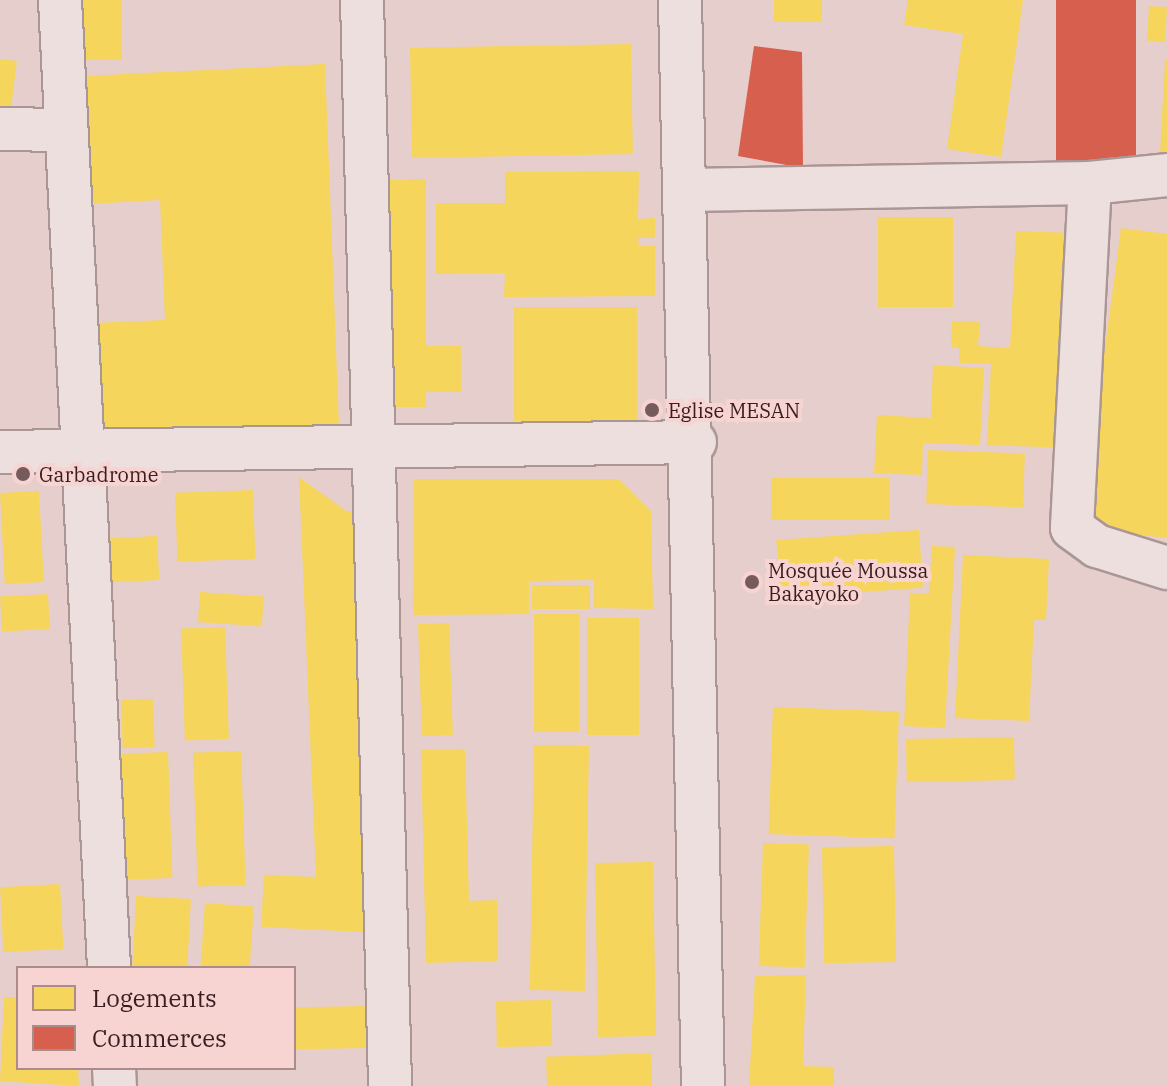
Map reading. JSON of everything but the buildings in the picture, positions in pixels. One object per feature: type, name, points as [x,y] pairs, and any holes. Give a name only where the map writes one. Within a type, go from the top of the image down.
[{"type":"street","points":[[60,0],[109,966]]},
{"type":"street","points":[[362,0],[378,452],[390,1086]]},
{"type":"street","points":[[680,0],[695,442],[703,1086]]},
{"type":"street","points":[[0,129],[65,130]]},
{"type":"street","points":[[687,190],[1090,183],[1167,175]]},
{"type":"street","points":[[1090,183],[1072,528],[1097,546],[1167,568]]},
{"type":"street","points":[[0,452],[378,452],[695,442]]},
{"type":"place","name":"Eglise MESAN","points":[[652,410]]},
{"type":"place","name":"Garbadrome","points":[[23,474]]},
{"type":"place","name":"Mosquée Moussa Bakayoko","points":[[752,582]]}]
